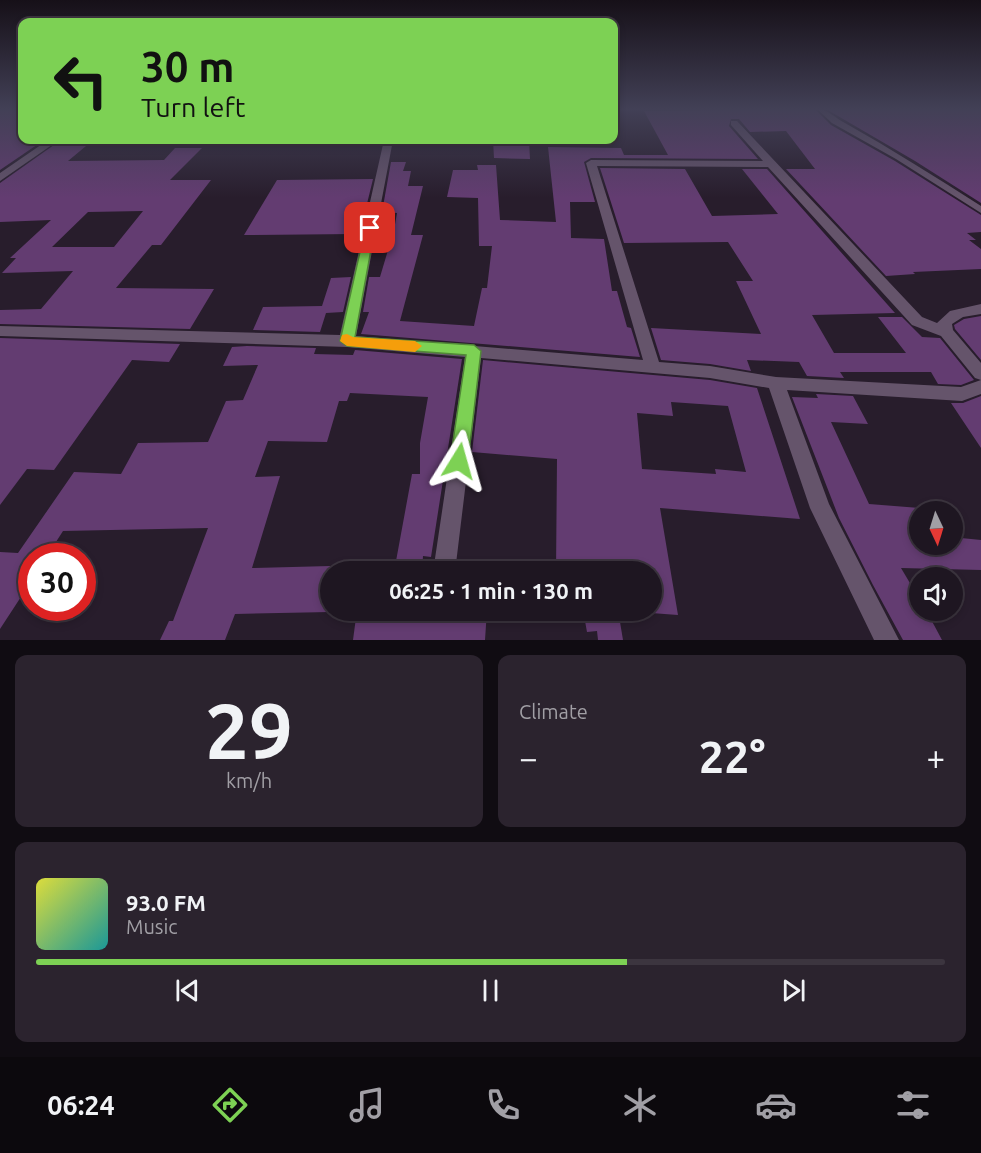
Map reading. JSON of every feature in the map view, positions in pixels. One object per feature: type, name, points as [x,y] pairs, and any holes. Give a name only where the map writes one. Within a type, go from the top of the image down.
[{"type":"street","points":[[748,139],[916,321],[946,332]]},
{"type":"street","points":[[0,177],[48,144]]},
{"type":"street","points":[[347,341],[387,144]]},
{"type":"street","points":[[653,367],[591,163],[771,164]]},
{"type":"street","points":[[981,309],[960,312],[947,319],[944,324],[946,332],[981,374]]},
{"type":"street","points":[[0,332],[347,341],[710,372],[776,383],[962,394],[981,387]]},
{"type":"street","points":[[445,561],[474,351]]},
{"type":"street","points":[[776,383],[820,508],[887,640]]},
{"type":"lane","points":[[867,139],[981,210]]},
{"type":"building","points":[[0,139],[18,139],[18,144],[38,144],[0,170]]},
{"type":"building","points":[[659,139],[740,139],[758,159],[591,158],[584,162],[595,202],[570,202],[571,238],[604,239],[612,291],[617,291],[627,327],[631,328],[640,357],[361,334],[369,312],[363,312],[369,277],[380,277],[397,213],[382,212],[391,162],[406,162],[403,171],[411,171],[408,186],[423,186],[411,235],[423,235],[400,321],[474,326],[482,288],[487,288],[492,246],[479,246],[478,198],[447,197],[453,170],[478,170],[477,165],[496,165],[500,220],[556,222],[548,147],[621,148],[624,155],[668,155]]},
{"type":"building","points":[[792,139],[856,139],[895,161],[981,215],[981,232],[967,233],[976,240],[969,240],[981,249],[981,269],[913,272],[915,274],[886,276],[786,169],[815,169]]},
{"type":"building","points":[[877,139],[981,139],[981,203]]},
{"type":"building","points":[[55,144],[88,144],[68,161],[164,160],[175,148],[202,148],[170,180],[211,180],[161,245],[152,245],[116,288],[214,289],[190,329],[0,324],[0,310],[41,309],[73,271],[2,273],[16,258],[10,258],[51,220],[0,222],[0,183]],"holes":[[[143,211],[114,247],[52,247],[88,212]]]},
{"type":"building","points":[[493,144],[529,144],[530,159],[494,158]]},
{"type":"building","points":[[600,168],[685,169],[712,216],[778,214],[742,169],[767,169],[895,313],[812,315],[834,353],[906,353],[878,317],[902,317],[922,337],[940,338],[974,380],[961,385],[938,384],[931,372],[840,372],[844,378],[807,376],[799,362],[747,360],[751,371],[710,364],[661,360],[651,328],[761,334],[736,281],[753,281],[728,242],[624,243]]},
{"type":"building","points":[[373,179],[365,212],[360,212],[354,234],[244,235],[277,180]]},
{"type":"building","points":[[351,277],[343,312],[326,313],[320,332],[253,330],[263,307],[322,306],[331,278]]},
{"type":"building","points":[[981,316],[981,360],[954,325],[964,319]]},
{"type":"building","points":[[0,338],[180,344],[169,362],[132,360],[54,470],[27,469],[0,505]]},
{"type":"building","points":[[232,347],[316,348],[314,354],[353,355],[355,350],[462,359],[431,557],[423,556],[423,561],[396,561],[412,474],[420,474],[420,443],[428,397],[350,393],[347,401],[339,401],[327,442],[268,441],[255,477],[280,476],[252,568],[320,566],[320,612],[235,614],[225,640],[160,640],[169,621],[173,621],[208,528],[63,531],[55,543],[25,543],[74,472],[121,474],[138,443],[208,442],[226,401],[243,400],[258,365],[223,366]]},
{"type":"building","points":[[483,360],[710,380],[757,388],[800,519],[660,508],[678,615],[662,614],[662,561],[556,561],[557,459],[472,452]],"holes":[[[671,402],[728,406],[746,472],[715,469],[716,474],[642,469],[637,413],[673,416]]]},
{"type":"building","points":[[816,394],[853,396],[868,424],[831,422],[869,504],[909,507],[909,555],[963,555],[963,538],[981,540],[981,570],[963,570],[963,567],[901,568],[909,581],[909,621],[932,621],[942,640],[903,640],[873,585],[839,518],[792,397],[818,398]]},
{"type":"building","points":[[981,396],[981,448],[951,403],[963,403]]},
{"type":"building","points":[[0,552],[18,553],[18,601],[0,629]]},
{"type":"building","points":[[356,621],[486,621],[485,640],[353,640]]},
{"type":"building","points":[[585,621],[620,621],[623,640],[598,640],[597,631],[587,632]]},
{"type":"slow traffic","points":[[347,339],[347,341],[415,346]]},
{"type":"route","points":[[370,228],[347,341],[474,351],[459,461]]}]
